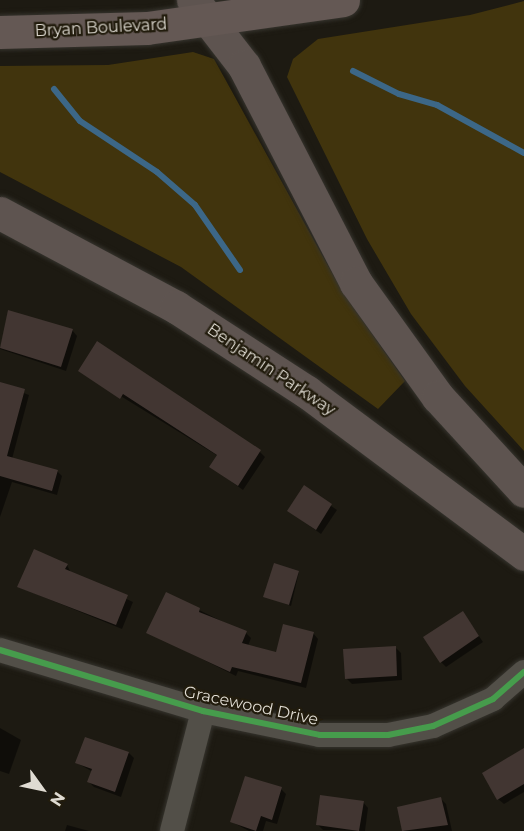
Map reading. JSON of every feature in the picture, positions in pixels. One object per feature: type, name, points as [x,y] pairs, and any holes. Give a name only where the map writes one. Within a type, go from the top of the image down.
[{"type":"highway","name":"Bryan Boulevard","points":[[0,32],[147,28],[201,10],[344,0]]},
{"type":"main road","points":[[201,10],[244,66],[356,283],[438,397],[524,491]]},
{"type":"main road","name":"Benjamin Parkway","points":[[0,213],[176,307],[325,405],[524,554]]},
{"type":"street","name":"Gracewood Drive","points":[[0,650],[203,711],[320,735],[388,735],[433,726],[493,699],[524,672]]},
{"type":"street","points":[[172,831],[203,711]]},
{"type":"shaded area","points":[[524,1],[524,451],[465,386],[411,314],[367,239],[287,77],[293,59],[318,39],[470,15]]},
{"type":"shaded area","points":[[193,52],[214,59],[343,293],[405,381],[378,409],[181,267],[0,172],[0,66],[108,65]]},
{"type":"building","points":[[8,310],[73,329],[61,367],[0,348]]},
{"type":"building","points":[[97,341],[261,450],[238,486],[209,467],[217,455],[123,394],[120,399],[78,371]]},
{"type":"building","points":[[0,382],[25,389],[7,456],[58,470],[52,491],[0,476]]},
{"type":"building","points":[[304,485],[332,504],[316,530],[287,511]]},
{"type":"building","points":[[34,549],[68,564],[65,569],[128,595],[116,625],[17,587]]},
{"type":"building","points":[[274,563],[299,571],[289,605],[263,597]]},
{"type":"building","points":[[166,592],[200,608],[199,612],[247,631],[242,643],[276,652],[283,624],[314,632],[301,683],[232,667],[230,672],[146,633]]},
{"type":"building","points":[[463,611],[479,636],[440,663],[423,637]]},
{"type":"building","points":[[396,646],[397,676],[345,679],[343,649]]},
{"type":"building","points":[[85,737],[129,752],[115,792],[87,782],[92,769],[75,763]]},
{"type":"building","points":[[524,748],[524,784],[497,800],[482,773]]},
{"type":"building","points":[[245,776],[282,787],[272,820],[261,816],[256,831],[230,822]]},
{"type":"building","points":[[320,795],[364,801],[359,831],[316,825]]},
{"type":"building","points":[[441,797],[448,825],[402,831],[397,807]]},
{"type":"waterway","points":[[353,71],[399,94],[437,105],[524,153]]},
{"type":"waterway","points":[[54,89],[80,121],[157,172],[195,205],[240,270]]},
{"type":"cycle path","points":[[0,650],[203,711],[320,735],[388,735],[433,726],[493,699],[524,672]]}]
